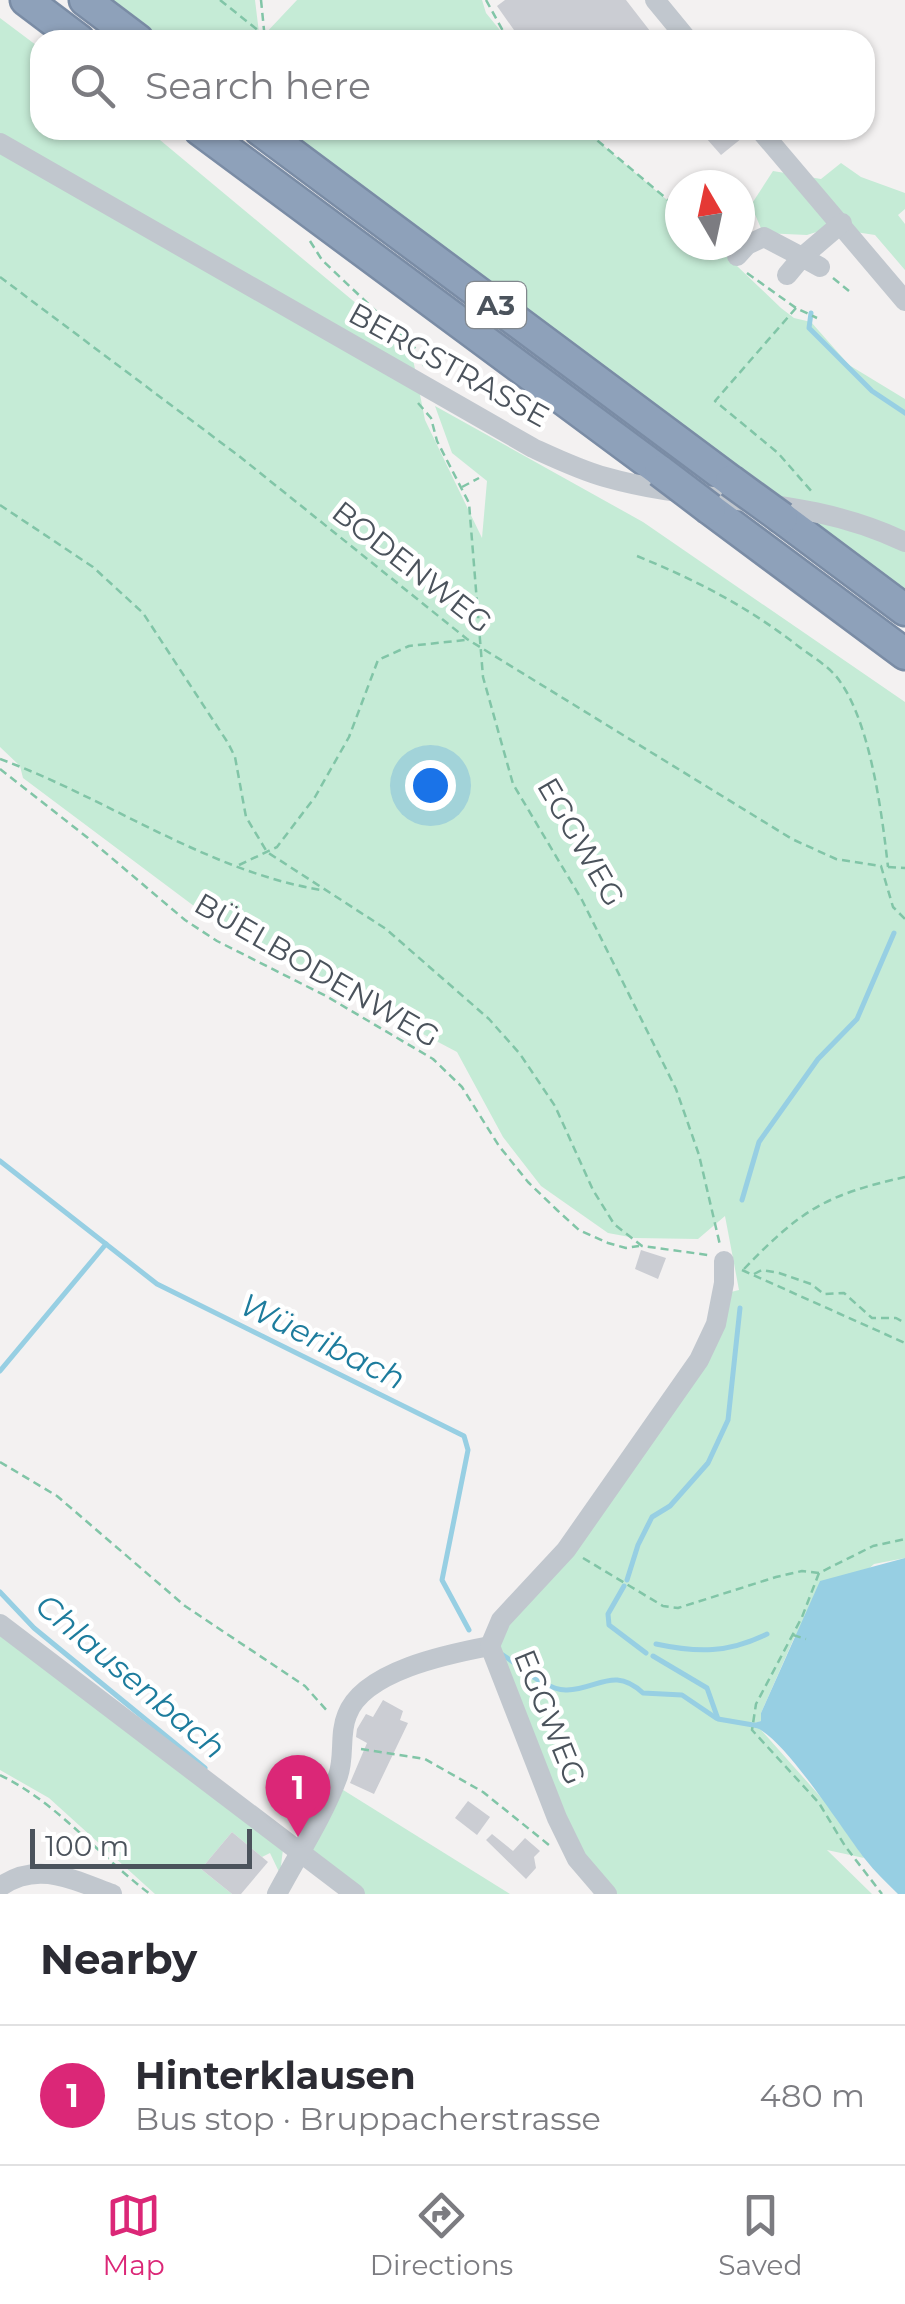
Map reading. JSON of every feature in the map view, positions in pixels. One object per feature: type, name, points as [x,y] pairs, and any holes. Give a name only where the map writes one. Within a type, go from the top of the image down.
[{"type":"highway","points":[[26,0],[66,30]]},
{"type":"highway","points":[[84,0],[124,30]]},
{"type":"highway","name":"A3","points":[[213,140],[905,654]]},
{"type":"highway","name":"A3","points":[[273,140],[905,610]]},
{"type":"street","points":[[655,0],[680,30]]},
{"type":"street","points":[[769,140],[905,301]]},
{"type":"street","name":"BERGSTRASSE","points":[[0,142],[414,389],[533,448],[607,478],[824,512],[905,542]]},
{"type":"street","points":[[787,276],[811,262],[842,223]]},
{"type":"street","points":[[755,241],[764,237],[811,262]]},
{"type":"street","name":"EGGWEG","points":[[607,1894],[578,1859],[557,1818],[490,1646],[501,1620],[566,1550],[704,1350],[733,1266]]},
{"type":"street","points":[[0,1624],[355,1894]]},
{"type":"street","points":[[276,1894],[337,1778],[344,1749],[343,1726],[352,1703],[365,1689],[436,1657],[490,1646]]},
{"type":"street","points":[[0,1887],[22,1874],[35,1872],[112,1894]]},
{"type":"path","points":[[220,0],[256,30]]},
{"type":"path","points":[[261,0],[264,30]]},
{"type":"path","points":[[486,0],[502,30]]},
{"type":"path","points":[[597,140],[665,197]]},
{"type":"path","points":[[309,236],[322,260],[420,353],[424,365],[414,389]]},
{"type":"path","points":[[740,260],[750,276],[817,318]]},
{"type":"path","points":[[811,262],[849,291]]},
{"type":"path","name":"BODENWEG","points":[[0,277],[238,456],[467,640],[792,839],[836,859],[905,868]]},
{"type":"path","points":[[796,308],[716,401],[778,453],[824,512]]},
{"type":"path","name":"EGGWEG","points":[[414,389],[462,487],[473,526],[483,678],[513,784],[582,900],[676,1089],[699,1155],[718,1234]]},
{"type":"path","points":[[462,487],[479,478]]},
{"type":"path","points":[[0,505],[93,568],[143,612],[228,743],[235,757],[246,818],[267,852],[386,929],[489,1019],[520,1054],[555,1106],[604,1210],[614,1224],[642,1246]]},
{"type":"path","points":[[637,556],[692,579],[759,616],[834,675],[866,743],[882,805],[888,867]]},
{"type":"path","points":[[239,864],[276,847],[315,797],[348,737],[378,660],[408,646],[467,640]]},
{"type":"path","points":[[0,758],[88,795],[146,828],[299,886],[323,890]]},
{"type":"path","name":"BÜELBODENWEG","points":[[0,769],[185,920],[433,1059],[462,1087],[499,1146],[579,1230],[626,1248],[700,1252],[905,1344]]},
{"type":"path","points":[[881,866],[893,907],[905,919]]},
{"type":"path","points":[[733,1266],[805,1212],[849,1190],[905,1177]]},
{"type":"path","points":[[752,1275],[762,1270],[779,1273],[810,1284],[824,1294],[844,1293],[872,1318],[896,1318],[905,1323]]},
{"type":"path","points":[[0,1462],[57,1496],[186,1606],[305,1686],[343,1726]]},
{"type":"path","points":[[566,1550],[663,1606],[678,1608],[776,1577],[802,1571],[819,1573],[874,1546],[905,1539]]},
{"type":"path","points":[[819,1573],[756,1704],[752,1730],[819,1802],[845,1846],[882,1894]]},
{"type":"path","points":[[792,1635],[806,1639]]},
{"type":"path","points":[[344,1749],[425,1759],[483,1792],[564,1856],[578,1859]]},
{"type":"path","points":[[0,1775],[68,1820],[117,1869],[150,1894]]},
{"type":"green space","points":[[111,0],[255,0],[259,30],[151,30]]},
{"type":"green space","points":[[297,0],[482,0],[486,13],[500,30],[269,30]]},
{"type":"green space","points":[[0,18],[30,40],[30,140],[160,140],[411,349],[425,420],[482,538],[487,481],[452,453],[435,406],[643,522],[905,702],[905,1558],[874,1564],[795,1636],[761,1721],[755,1723],[826,1803],[864,1858],[827,1850],[872,1894],[616,1894],[584,1856],[500,1663],[498,1644],[513,1613],[577,1550],[731,1292],[739,1290],[725,1216],[698,1239],[635,1238],[608,1233],[541,1186],[503,1137],[457,1052],[226,930],[23,778],[20,766],[0,747]]},
{"type":"green space","points":[[298,140],[597,140],[665,198],[665,260],[731,260],[781,308],[794,318],[811,322],[849,365],[905,399],[905,591]]},
{"type":"green space","points":[[841,163],[861,177],[905,193],[905,209],[898,215],[905,224],[905,270],[875,235],[829,228],[807,235],[763,233],[755,214],[755,199],[773,171],[821,179]]},
{"type":"green space","points":[[0,1633],[283,1849],[280,1874],[270,1853],[262,1857],[232,1832],[201,1869],[232,1894],[155,1894],[49,1798],[0,1770]]},
{"type":"green space","points":[[340,1788],[510,1894],[365,1894],[310,1852]]},
{"type":"water","points":[[905,1558],[905,1894],[898,1894],[865,1859],[782,1748],[754,1723],[761,1721],[761,1713],[820,1581]]},
{"type":"building","points":[[505,0],[626,0],[649,30],[514,30],[497,6]]},
{"type":"building","points":[[708,140],[740,140],[721,155]]},
{"type":"building","points":[[641,1250],[666,1258],[658,1279],[635,1269]]},
{"type":"building","points":[[383,1700],[403,1711],[400,1720],[408,1723],[374,1794],[350,1783],[367,1743],[356,1737],[357,1729],[366,1714],[373,1717]]},
{"type":"building","points":[[468,1801],[490,1817],[477,1835],[455,1818]]},
{"type":"building","points":[[232,1832],[268,1862],[241,1894],[232,1894],[201,1869]]},
{"type":"building","points":[[492,1834],[513,1851],[525,1838],[540,1851],[534,1857],[536,1868],[526,1879],[486,1840]]},
{"type":"waterway","points":[[811,313],[809,328],[872,391],[905,413]]},
{"type":"waterway","points":[[742,1200],[759,1142],[818,1059],[857,1019],[894,933]]},
{"type":"waterway","name":"Wüeribach","points":[[0,1161],[157,1284],[464,1436],[468,1450],[442,1580],[469,1630]]},
{"type":"waterway","name":"Chlausenbach","points":[[0,1371],[106,1244]]},
{"type":"waterway","points":[[627,1580],[652,1517],[670,1506],[708,1463],[728,1420],[740,1308]]},
{"type":"waterway","name":"Wüeribach","points":[[624,1586],[608,1614],[609,1625],[646,1653]]},
{"type":"waterway","name":"Chlausenbach","points":[[0,1592],[34,1628],[205,1768]]},
{"type":"waterway","name":"Wüeribach","points":[[656,1644],[713,1650],[767,1634]]},
{"type":"waterway","name":"Wüeribach","points":[[503,1655],[559,1689],[623,1681],[643,1693],[682,1695],[716,1718]]},
{"type":"waterway","name":"Wüeribach","points":[[653,1656],[707,1688],[718,1719],[759,1726]]},
{"type":"place","name":"Hinterklausen","points":[[298,1837]]}]
